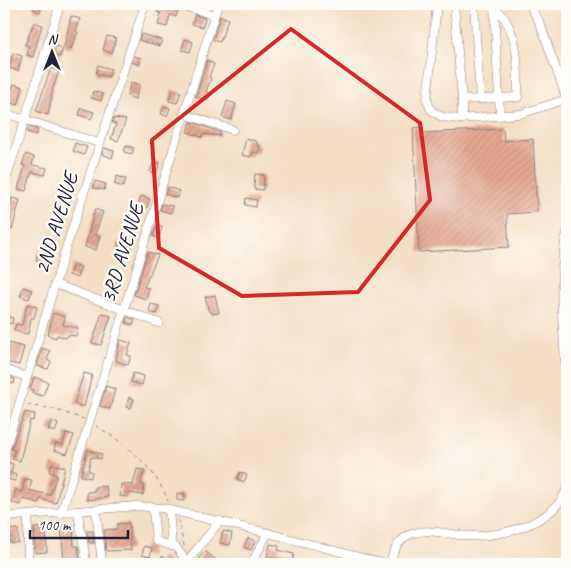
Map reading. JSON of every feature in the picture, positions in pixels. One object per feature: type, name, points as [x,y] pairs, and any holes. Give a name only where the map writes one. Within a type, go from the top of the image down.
[{"type":"street","points":[[4,187],[60,4]]},
{"type":"street","name":"2ND AVENUE","points":[[4,454],[99,142],[145,4]]},
{"type":"street","points":[[177,4],[214,15]]},
{"type":"street","name":"3RD AVENUE","points":[[61,514],[218,4]]},
{"type":"street","points":[[436,4],[427,100],[431,110],[442,117],[462,119],[520,114],[567,99],[540,23],[529,4]]},
{"type":"street","points":[[454,4],[462,119]]},
{"type":"street","points":[[474,4],[480,99]]},
{"type":"street","points":[[462,100],[518,97],[518,67],[515,40],[507,23],[491,6]]},
{"type":"street","points":[[491,6],[500,116]]},
{"type":"street","points":[[4,113],[99,142]]},
{"type":"street","points":[[184,114],[233,130]]},
{"type":"street","points":[[567,232],[563,251],[562,291],[567,387]]},
{"type":"street","points":[[56,284],[160,323]]},
{"type":"street","points":[[4,369],[27,377]]},
{"type":"street","points":[[4,517],[169,506],[185,513],[388,564],[402,538],[416,532],[471,536],[500,534],[521,528],[550,512],[567,488]]},
{"type":"street","points":[[169,506],[172,546]]},
{"type":"street","points":[[153,507],[156,541],[172,546],[186,561],[220,521]]},
{"type":"street","points":[[96,510],[102,564]]},
{"type":"street","points":[[78,512],[80,536],[85,550],[86,564]]},
{"type":"street","points":[[28,516],[28,564]]},
{"type":"street","points":[[251,564],[268,533]]},
{"type":"street","points":[[346,564],[350,555]]},
{"type":"path","points":[[4,405],[19,404],[53,409],[89,422],[122,442],[148,468],[169,506]]},
{"type":"path","points":[[185,513],[184,518],[177,518],[186,561]]},
{"type":"highlighted area","points":[[291,29],[420,123],[430,200],[358,292],[242,296],[159,248],[152,140]]},
{"type":"building","points":[[34,4],[43,4],[40,12],[33,9]]},
{"type":"building","points":[[159,4],[172,4],[173,8],[178,10],[176,17],[170,15],[167,27],[158,25],[161,13],[157,12]]},
{"type":"building","points":[[195,15],[205,18],[203,27],[192,24]]},
{"type":"building","points":[[71,16],[80,19],[76,31],[78,32],[71,49],[64,47]]},
{"type":"building","points":[[220,16],[228,19],[220,42],[213,40]]},
{"type":"building","points":[[34,22],[42,25],[33,57],[27,55],[29,46],[25,45]]},
{"type":"building","points":[[141,34],[162,40],[160,46],[139,40]]},
{"type":"building","points":[[107,36],[116,38],[112,53],[103,50]]},
{"type":"building","points":[[185,39],[193,42],[190,52],[182,50]]},
{"type":"building","points":[[56,46],[63,48],[60,57],[53,55]]},
{"type":"building","points":[[13,53],[22,56],[18,71],[9,68]]},
{"type":"building","points":[[134,56],[141,58],[139,65],[132,62]]},
{"type":"building","points":[[207,60],[214,64],[206,92],[209,93],[207,100],[196,97]]},
{"type":"building","points":[[98,65],[111,69],[109,77],[96,74]]},
{"type":"building","points":[[51,68],[59,71],[53,88],[48,115],[36,111]]},
{"type":"building","points":[[131,82],[140,85],[135,99],[127,96]]},
{"type":"building","points":[[14,84],[23,87],[18,105],[7,102]]},
{"type":"building","points":[[172,90],[181,92],[177,103],[169,101]]},
{"type":"building","points":[[93,91],[103,94],[101,101],[91,98]]},
{"type":"building","points":[[227,101],[236,104],[231,120],[222,117]]},
{"type":"building","points":[[164,106],[170,108],[167,116],[161,114]]},
{"type":"building","points":[[81,108],[94,112],[91,119],[79,115]]},
{"type":"building","points":[[114,118],[126,120],[118,141],[111,139],[116,124],[112,123]]},
{"type":"building","points":[[191,122],[220,132],[220,136],[203,134],[202,137],[187,132]]},
{"type":"building","points":[[29,127],[38,130],[36,135],[27,132]]},
{"type":"building","points":[[422,127],[422,133],[503,129],[504,141],[533,139],[537,212],[507,214],[509,247],[419,252],[413,128]]},
{"type":"building","points":[[246,138],[257,142],[257,146],[260,146],[258,153],[253,152],[251,157],[242,155]]},
{"type":"building","points":[[75,143],[87,147],[84,155],[73,151]]},
{"type":"building","points":[[126,146],[134,148],[132,154],[124,152]]},
{"type":"building","points":[[104,148],[114,151],[112,158],[102,154]]},
{"type":"building","points":[[26,154],[34,157],[32,165],[47,168],[45,175],[32,172],[26,191],[18,189],[25,166],[22,165]]},
{"type":"building","points":[[154,161],[160,163],[156,174],[150,172]]},
{"type":"building","points":[[255,174],[264,175],[263,190],[254,189]]},
{"type":"building","points":[[117,176],[126,179],[123,187],[114,184]]},
{"type":"building","points":[[95,181],[106,184],[104,190],[93,188]]},
{"type":"building","points":[[65,185],[75,188],[71,200],[61,197]]},
{"type":"building","points":[[168,187],[179,191],[177,198],[165,194]]},
{"type":"building","points":[[141,196],[150,199],[147,208],[138,205]]},
{"type":"building","points":[[12,198],[20,200],[12,230],[4,227],[4,222]]},
{"type":"building","points":[[246,198],[257,200],[256,207],[245,205]]},
{"type":"building","points":[[162,204],[173,206],[171,213],[160,210]]},
{"type":"building","points":[[95,209],[103,212],[95,235],[100,236],[96,250],[85,247]]},
{"type":"building","points":[[157,225],[162,227],[159,238],[153,236]]},
{"type":"building","points":[[119,241],[132,245],[129,253],[117,249]]},
{"type":"building","points":[[47,248],[54,250],[50,263],[36,260],[38,252],[45,254]]},
{"type":"building","points":[[148,252],[158,255],[144,287],[149,288],[146,299],[134,295]]},
{"type":"building","points":[[73,264],[81,267],[77,278],[69,275]]},
{"type":"building","points":[[113,275],[122,277],[119,287],[110,285]]},
{"type":"building","points":[[23,287],[32,290],[29,299],[20,296]]},
{"type":"building","points":[[215,295],[219,313],[212,314],[212,312],[209,312],[205,297]]},
{"type":"building","points":[[27,304],[37,307],[34,318],[31,318],[28,334],[14,331],[16,324],[22,325]]},
{"type":"building","points":[[151,304],[159,306],[157,314],[149,312]]},
{"type":"building","points":[[53,313],[65,317],[63,325],[78,328],[76,336],[68,335],[66,338],[57,335],[56,338],[48,335]]},
{"type":"building","points":[[102,313],[111,316],[101,345],[92,343]]},
{"type":"building","points":[[5,316],[13,318],[12,324],[4,322]]},
{"type":"building","points":[[127,317],[135,320],[133,325],[126,323]]},
{"type":"building","points":[[120,340],[131,343],[127,355],[131,356],[128,365],[116,361]]},
{"type":"building","points":[[8,343],[24,347],[19,365],[4,362],[4,353]]},
{"type":"building","points":[[42,348],[50,351],[47,360],[51,362],[48,369],[37,366]]},
{"type":"building","points":[[84,373],[92,375],[84,407],[74,404]]},
{"type":"building","points":[[133,373],[144,376],[142,385],[131,382]]},
{"type":"building","points":[[4,375],[15,379],[14,384],[4,381]]},
{"type":"building","points":[[34,377],[48,382],[43,396],[32,393],[33,390],[30,389]]},
{"type":"building","points":[[106,386],[115,389],[110,409],[100,406]]},
{"type":"building","points":[[129,397],[134,399],[131,408],[126,407]]},
{"type":"building","points":[[25,412],[35,414],[33,421],[30,420],[20,461],[12,459],[15,450],[11,449]]},
{"type":"building","points":[[51,421],[58,424],[55,432],[48,430]]},
{"type":"building","points":[[66,433],[74,435],[67,454],[54,450],[56,443],[63,445]]},
{"type":"building","points":[[87,450],[102,454],[101,459],[91,457],[88,470],[92,472],[91,478],[81,476]]},
{"type":"building","points":[[5,461],[13,464],[11,473],[16,475],[15,481],[4,478]]},
{"type":"building","points":[[52,464],[65,467],[56,503],[40,499],[39,503],[23,499],[21,505],[12,503],[16,490],[22,492],[25,479],[32,480],[29,490],[50,495],[57,475],[49,472]]},
{"type":"building","points":[[137,469],[144,470],[141,484],[144,484],[143,495],[128,493],[128,497],[120,496],[121,484],[133,485]]},
{"type":"building","points":[[240,472],[247,475],[244,482],[237,479]]},
{"type":"building","points":[[106,486],[108,497],[87,500],[87,492],[95,491],[95,487]]},
{"type":"building","points":[[177,493],[185,494],[184,501],[177,500]]},
{"type":"building","points":[[129,523],[131,550],[106,551],[104,530],[117,529],[117,524]]},
{"type":"building","points":[[73,525],[74,546],[78,546],[80,564],[64,564],[61,526]]},
{"type":"building","points":[[46,527],[47,552],[35,553],[34,528]]},
{"type":"building","points":[[18,529],[18,543],[10,543],[10,536],[4,537],[4,530]]},
{"type":"building","points":[[87,531],[93,531],[94,543],[89,543]]},
{"type":"building","points":[[223,531],[232,533],[230,545],[220,543]]},
{"type":"building","points":[[248,538],[255,541],[251,550],[244,547]]},
{"type":"building","points":[[270,544],[279,546],[278,550],[294,554],[292,564],[282,563],[283,560],[267,557]]},
{"type":"building","points":[[144,546],[152,548],[150,557],[142,555]]},
{"type":"building","points":[[205,551],[221,564],[206,564],[199,558]]},
{"type":"building","points":[[163,556],[171,564],[156,564]]},
{"type":"building","points":[[319,558],[337,563],[337,564],[317,564]]}]
